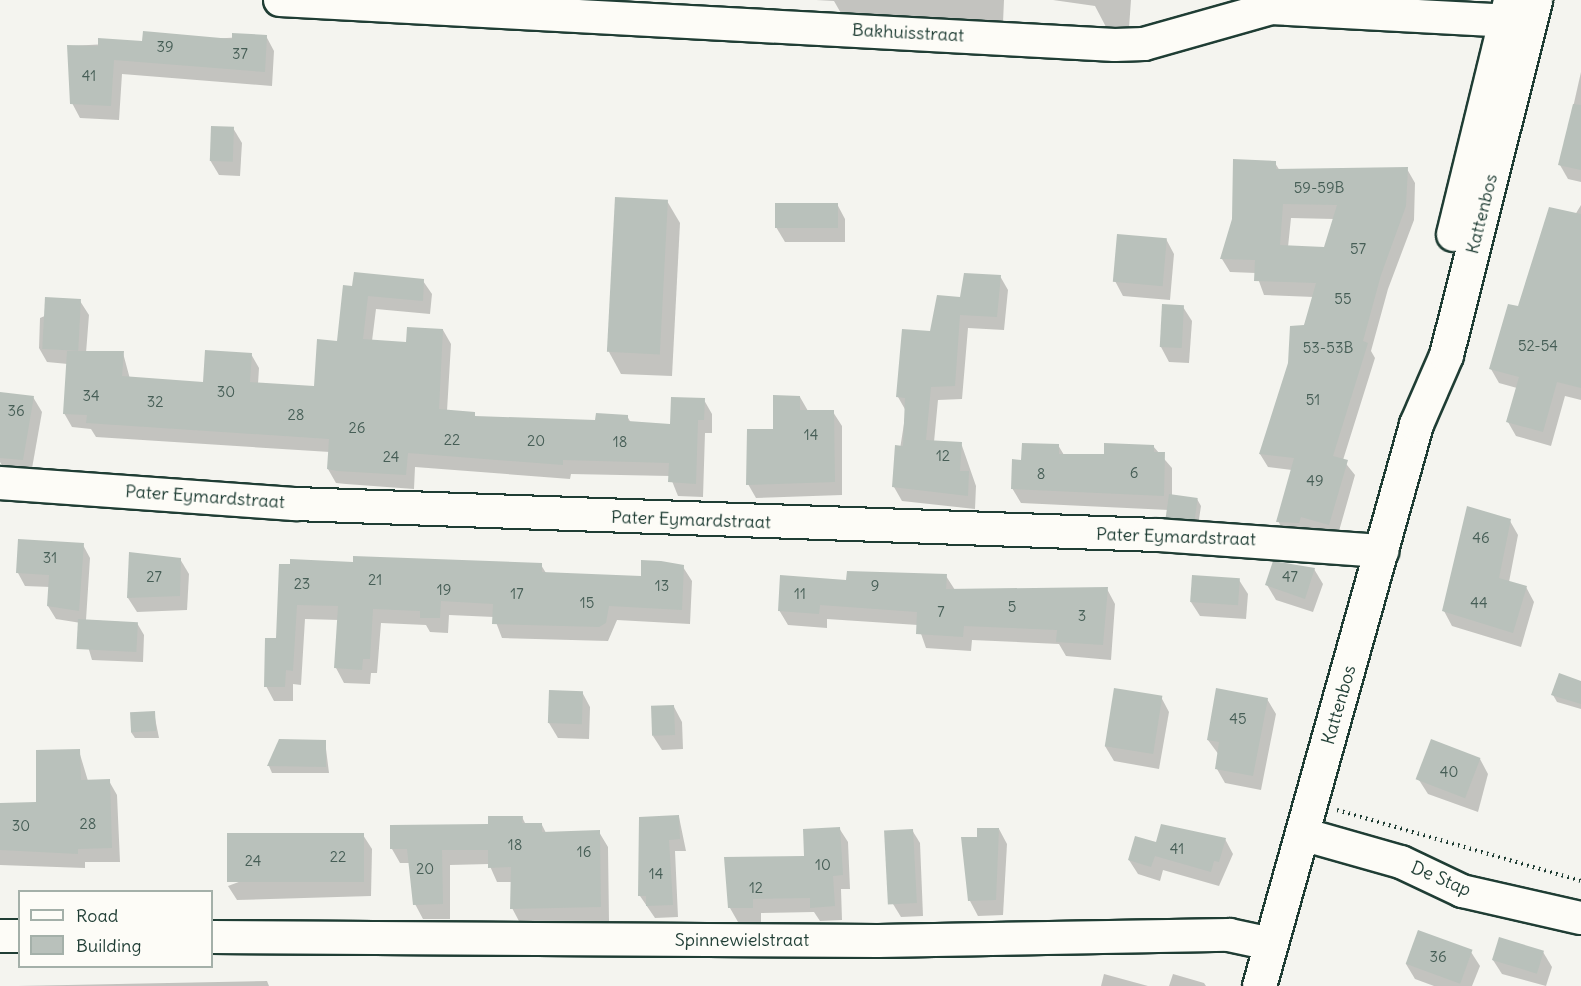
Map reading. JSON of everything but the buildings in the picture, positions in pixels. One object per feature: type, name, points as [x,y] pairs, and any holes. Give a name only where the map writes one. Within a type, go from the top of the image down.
[{"type":"main road","name":"Kattenbos","points":[[1259,986],[1416,424],[1446,354],[1520,10]]},
{"type":"street","name":"Bakhuisstraat","points":[[280,0],[580,8],[1115,45],[1144,44],[1271,8],[1520,10]]},
{"type":"street","name":"Pater Eymardstraat","points":[[0,483],[306,504],[1158,535],[1382,551]]},
{"type":"street","name":"De Stap","points":[[1302,834],[1401,862],[1462,891],[1581,918]]},
{"type":"street","name":"Spinnewielstraat","points":[[213,937],[878,941],[1229,935],[1271,944]]},
{"type":"street","points":[[0,936],[18,936]]},
{"type":"path","points":[[1311,802],[1581,881]]}]
